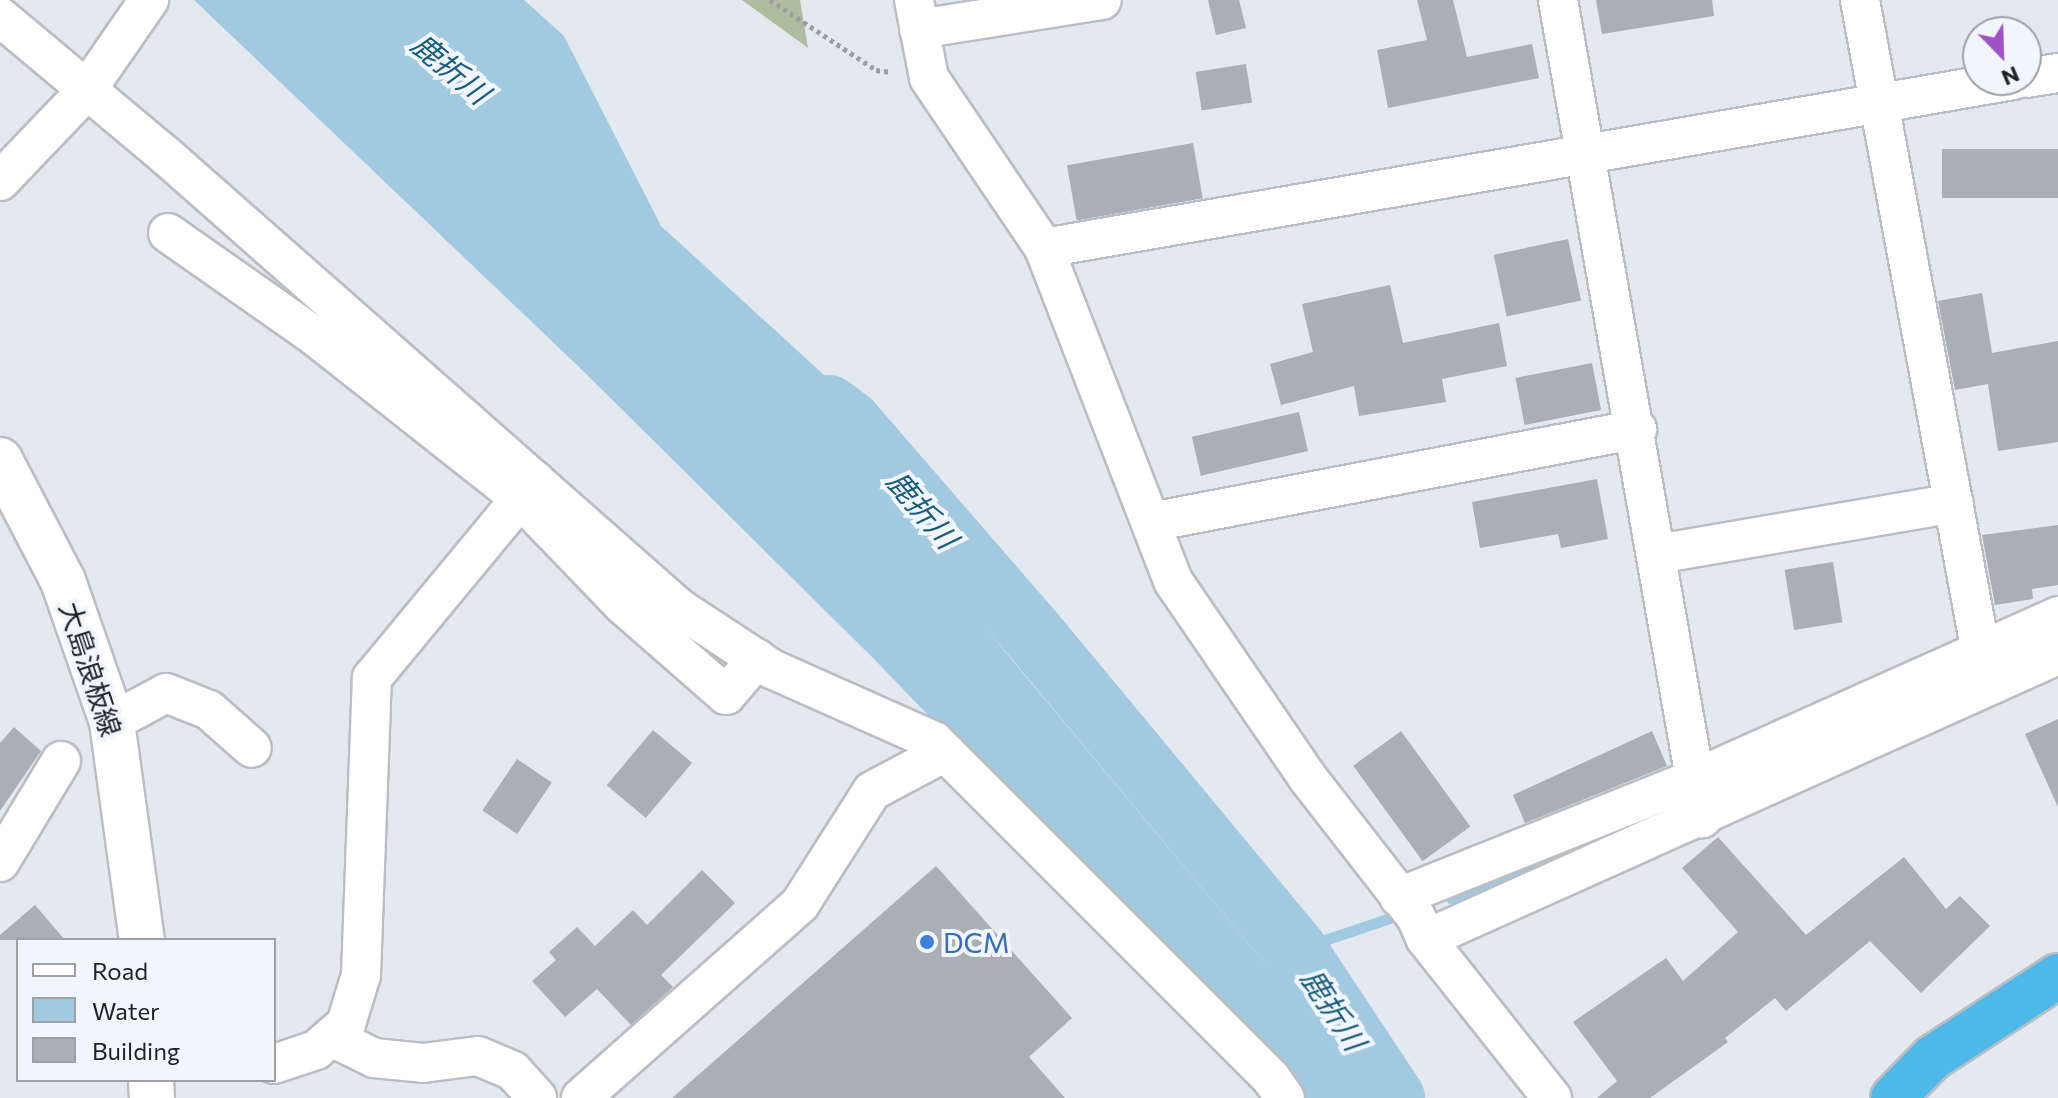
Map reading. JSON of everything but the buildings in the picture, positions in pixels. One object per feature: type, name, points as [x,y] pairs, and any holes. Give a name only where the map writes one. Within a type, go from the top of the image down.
[{"type":"highway","points":[[1893,1098],[1932,1058],[2058,976]]},
{"type":"main road","name":"大島浪板線","points":[[0,460],[63,581],[112,722],[142,938]]},
{"type":"street","points":[[1102,0],[917,15],[929,78],[1044,248],[1173,581],[1307,777],[1416,917],[1426,939],[1552,1098]]},
{"type":"street","points":[[1558,0],[1583,152],[1637,429],[1702,818]]},
{"type":"street","points":[[1860,0],[1984,666]]},
{"type":"street","points":[[0,181],[86,91],[138,14]]},
{"type":"street","points":[[0,17],[528,490]]},
{"type":"street","points":[[1044,248],[1962,88]]},
{"type":"street","points":[[168,233],[528,490],[679,608],[757,659],[934,741],[1271,1078],[1285,1098]]},
{"type":"street","points":[[1151,522],[1637,429]]},
{"type":"street","points":[[276,1063],[316,1050],[346,1024],[361,975],[372,678],[528,490]]},
{"type":"street","points":[[1657,554],[1954,503]]},
{"type":"street","points":[[1426,939],[1702,818],[1984,666],[2058,616]]},
{"type":"street","points":[[1399,897],[1984,666],[2058,655]]},
{"type":"street","points":[[112,722],[166,693],[209,710],[252,748]]},
{"type":"street","points":[[581,1098],[800,904],[872,791],[945,752]]},
{"type":"street","points":[[4,848],[61,761]]},
{"type":"street","points":[[331,1037],[374,1058],[423,1063],[478,1056],[513,1071],[537,1098]]},
{"type":"path","points":[[770,0],[876,70],[929,78]]},
{"type":"green space","points":[[742,0],[800,0],[808,48]]},
{"type":"water","points":[[194,0],[524,0],[564,36],[661,226],[860,408],[943,577],[1377,1098],[1284,1098],[1233,1031],[873,658],[577,365]]},
{"type":"waterway","name":"鹿折川","points":[[829,407],[850,423],[1042,645],[1295,950],[1393,1098]]},
{"type":"waterway","points":[[1452,899],[1540,861]]},
{"type":"waterway","points":[[1295,950],[1393,917]]},
{"type":"place","name":"DCM","points":[[927,942]]}]
